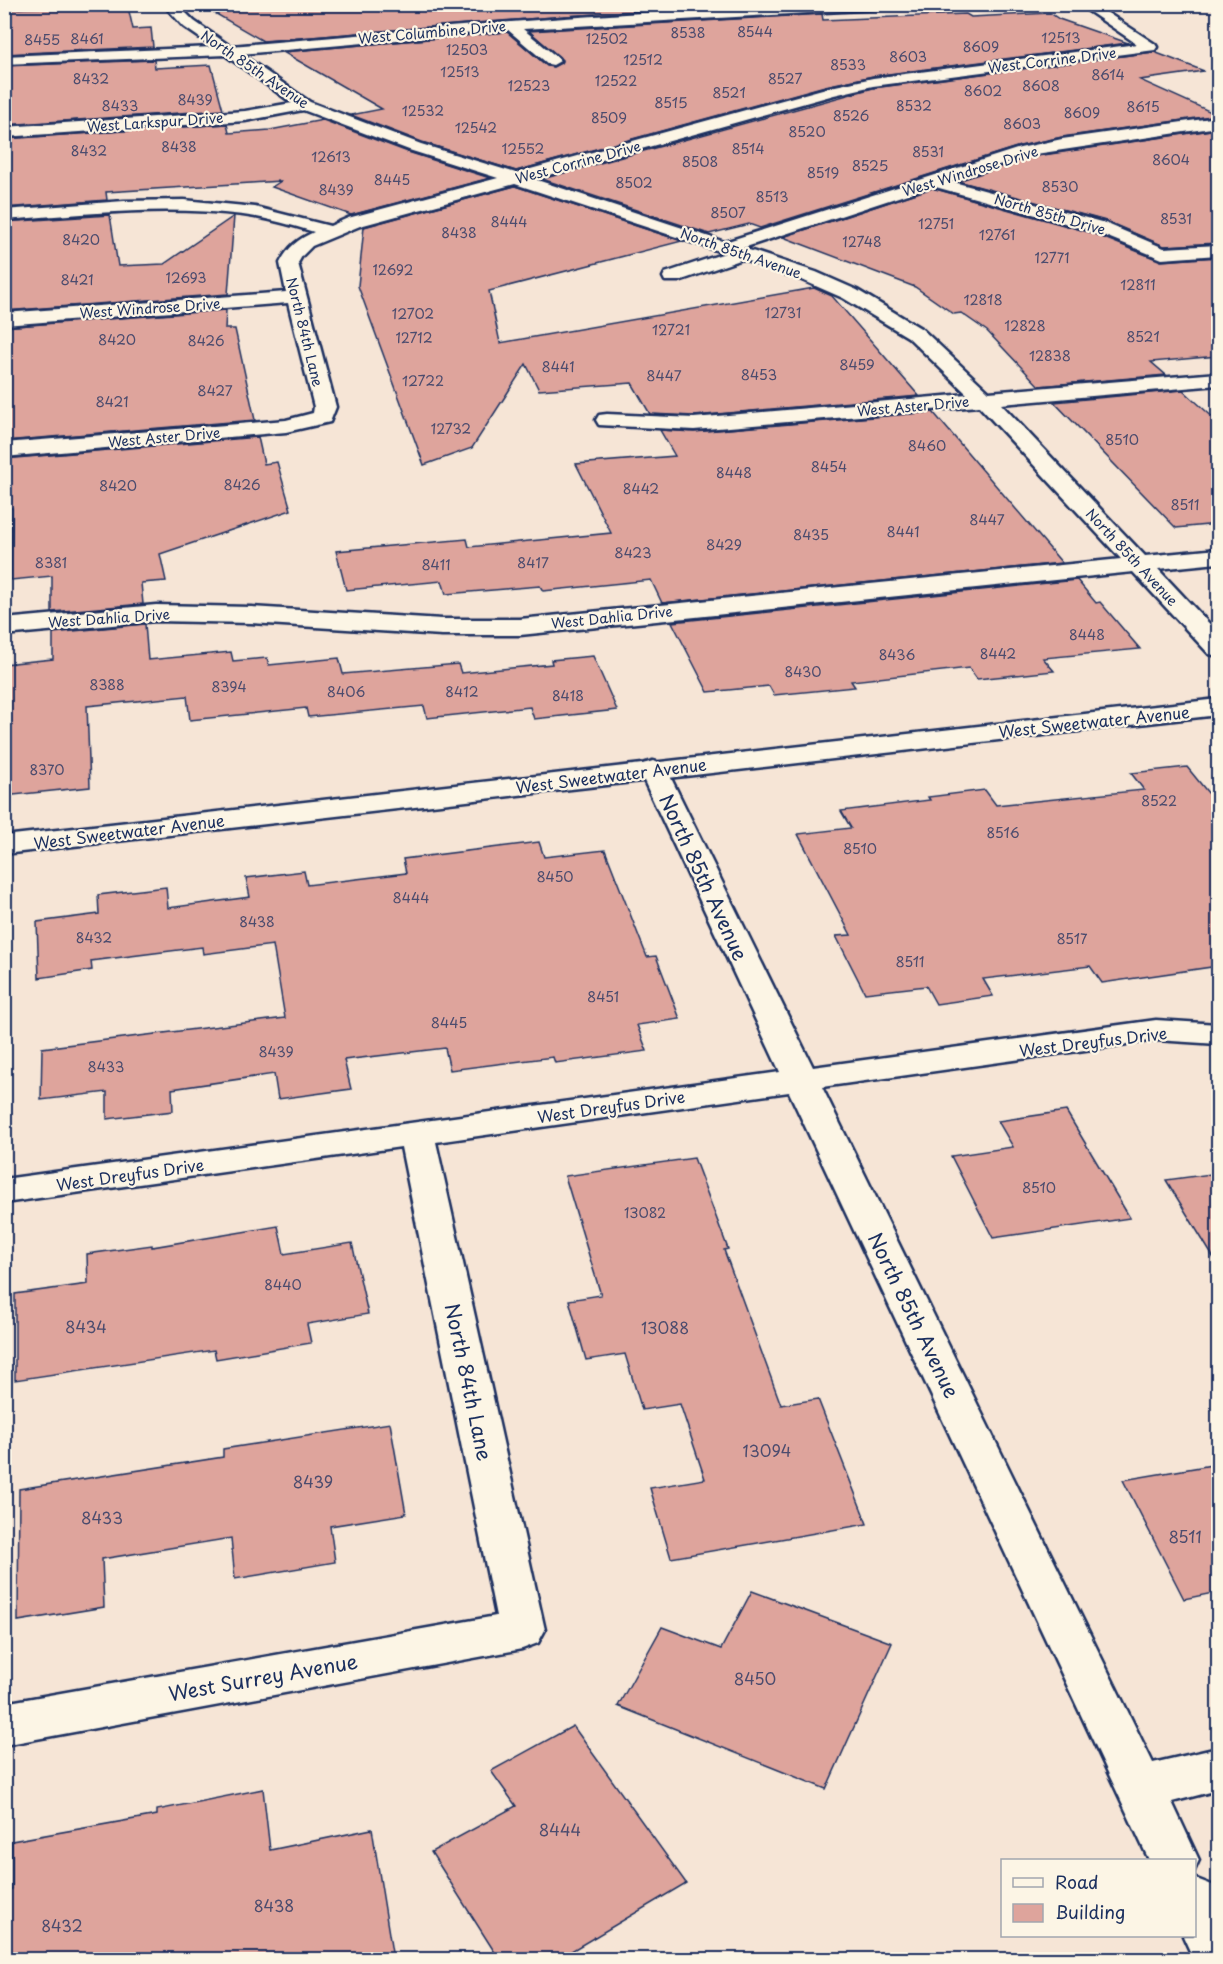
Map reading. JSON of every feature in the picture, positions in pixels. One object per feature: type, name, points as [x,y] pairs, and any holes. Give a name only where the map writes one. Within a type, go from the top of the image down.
[{"type":"street","name":"North 85th Avenue","points":[[169,4],[189,24],[305,105],[367,130],[809,276],[850,294],[915,333],[985,399],[1218,648]]},
{"type":"street","name":"West Columbine Drive","points":[[4,60],[227,51],[511,26],[895,4]]},
{"type":"street","name":"West Corrine Drive","points":[[330,231],[354,222],[668,138],[831,91],[873,82],[1150,47],[1084,4]]},
{"type":"street","points":[[511,26],[553,61]]},
{"type":"street","name":"West Larkspur Drive","points":[[4,132],[245,116],[305,105]]},
{"type":"street","name":"West Windrose Drive","points":[[672,277],[736,250],[1035,150],[1218,122]]},
{"type":"street","name":"North 85th Drive","points":[[935,182],[1099,227],[1162,254],[1218,250]]},
{"type":"street","points":[[4,215],[142,206],[222,208],[268,214],[330,231]]},
{"type":"street","name":"North 84th Lane","points":[[322,417],[325,407],[289,263],[294,253],[306,242],[330,231]]},
{"type":"street","name":"West Windrose Drive","points":[[4,319],[296,297]]},
{"type":"street","name":"West Aster Drive","points":[[607,420],[694,424],[1218,379]]},
{"type":"street","name":"West Aster Drive","points":[[4,450],[286,426],[322,417]]},
{"type":"street","name":"West Dahlia Drive","points":[[4,627],[156,613],[251,615],[442,627],[520,627],[1218,556]]},
{"type":"street","name":"West Sweetwater Avenue","points":[[4,845],[1218,707]]},
{"type":"street","name":"North 85th Avenue","points":[[653,770],[1174,1859]]},
{"type":"street","name":"West Dreyfus Drive","points":[[4,1191],[1156,1030],[1218,1034]]},
{"type":"street","name":"North 84th Lane","points":[[416,1134],[522,1630]]},
{"type":"street","name":"West Surrey Avenue","points":[[4,1724],[522,1630]]},
{"type":"street","points":[[1140,1788],[1218,1769]]},
{"type":"street","points":[[1196,1906],[1218,1953]]},
{"type":"building","points":[[199,4],[766,4],[565,16],[263,41]]},
{"type":"building","points":[[114,5],[115,8],[128,7],[133,29],[151,28],[153,47],[4,54],[4,9]]},
{"type":"building","points":[[1050,13],[1059,19],[1128,43],[873,76],[825,86],[516,171],[422,142],[351,115],[382,109],[283,52],[507,32],[547,66],[553,67],[562,60],[529,31],[822,14],[823,20]]},
{"type":"building","points":[[1154,52],[1204,71],[1140,80],[1218,115],[1062,137],[1020,146],[760,228],[749,224],[709,234],[542,179],[873,88]]},
{"type":"building","points":[[154,60],[155,68],[211,65],[223,110],[4,125],[4,66]]},
{"type":"building","points":[[323,120],[408,152],[490,178],[351,215],[272,187],[281,181],[106,192],[107,200],[4,208],[4,139],[227,124],[229,133],[270,130]]},
{"type":"building","points":[[1218,129],[1218,243],[1164,246],[1106,221],[958,181],[1030,157]]},
{"type":"building","points":[[515,186],[682,241],[489,291],[500,343],[814,288],[832,296],[919,396],[694,416],[650,414],[632,383],[539,390],[526,364],[472,448],[424,465],[358,286],[364,227]]},
{"type":"building","points":[[932,188],[1092,233],[1161,261],[1218,257],[1218,356],[1151,362],[1166,375],[1039,386],[987,331],[961,313],[954,314],[915,287],[783,237]]},
{"type":"building","points":[[110,215],[118,266],[164,264],[234,216],[228,294],[4,311],[4,222]]},
{"type":"building","points":[[226,310],[225,329],[235,329],[255,420],[4,441],[4,327]]},
{"type":"building","points":[[1183,390],[1218,422],[1218,524],[1176,528],[1054,402]]},
{"type":"building","points":[[933,412],[1062,563],[662,603],[651,580],[543,591],[540,586],[446,594],[442,581],[346,590],[336,551],[467,539],[469,547],[611,533],[576,464],[675,456],[660,430],[694,432]]},
{"type":"building","points":[[258,437],[264,464],[277,462],[291,510],[160,554],[166,581],[141,583],[143,604],[52,612],[52,576],[11,580],[12,508],[4,508],[4,459]]},
{"type":"building","points":[[1077,580],[1096,603],[1100,602],[1140,649],[1043,658],[1054,671],[977,679],[969,668],[851,681],[855,687],[774,695],[769,686],[708,692],[672,622]]},
{"type":"building","points":[[145,624],[148,660],[231,652],[233,661],[267,658],[269,665],[339,658],[343,674],[458,664],[461,673],[552,664],[551,660],[593,656],[617,710],[534,719],[530,707],[427,718],[424,706],[308,717],[306,708],[190,720],[187,696],[87,706],[90,787],[4,796],[4,664],[53,659],[53,633]]},
{"type":"building","points":[[1187,767],[1218,805],[1218,966],[1102,983],[1090,966],[983,979],[993,996],[936,1004],[926,986],[865,993],[836,936],[851,935],[798,834],[851,828],[841,811],[930,800],[928,797],[985,790],[996,805],[1144,790],[1131,773]]},
{"type":"building","points":[[539,842],[544,857],[605,850],[647,957],[656,956],[680,1019],[637,1025],[647,1051],[555,1063],[553,1057],[450,1070],[445,1048],[344,1060],[351,1089],[278,1099],[274,1074],[172,1089],[173,1111],[107,1119],[107,1092],[41,1100],[42,1048],[285,1018],[273,945],[203,954],[202,947],[91,961],[92,970],[39,978],[37,922],[99,914],[98,895],[166,887],[168,908],[250,897],[246,878],[304,871],[307,885],[406,873],[403,859]]},
{"type":"building","points":[[1066,1111],[1130,1218],[993,1238],[951,1156],[1013,1147],[998,1121]]},
{"type":"building","points":[[694,1158],[728,1249],[724,1250],[781,1405],[818,1399],[867,1524],[671,1558],[650,1488],[705,1479],[680,1404],[642,1410],[625,1354],[586,1360],[569,1300],[601,1295],[565,1176]]},
{"type":"building","points":[[1218,1173],[1218,1265],[1166,1180]]},
{"type":"building","points":[[278,1226],[284,1254],[352,1243],[368,1314],[307,1324],[311,1343],[216,1359],[214,1350],[15,1380],[15,1294],[88,1284],[87,1254],[152,1245],[152,1247]]},
{"type":"building","points":[[390,1423],[406,1514],[330,1526],[335,1562],[235,1579],[231,1538],[102,1559],[104,1607],[18,1621],[19,1489],[223,1457],[223,1449]]},
{"type":"building","points":[[1218,1464],[1218,1592],[1184,1599],[1123,1480]]},
{"type":"building","points":[[752,1591],[892,1643],[826,1789],[618,1706],[662,1627],[721,1649]]},
{"type":"building","points":[[573,1726],[686,1883],[558,1959],[499,1959],[431,1852],[516,1806],[491,1771]]},
{"type":"building","points":[[263,1789],[270,1850],[372,1829],[393,1959],[4,1959],[4,1891],[12,1889],[12,1841],[157,1815],[157,1810]]}]
